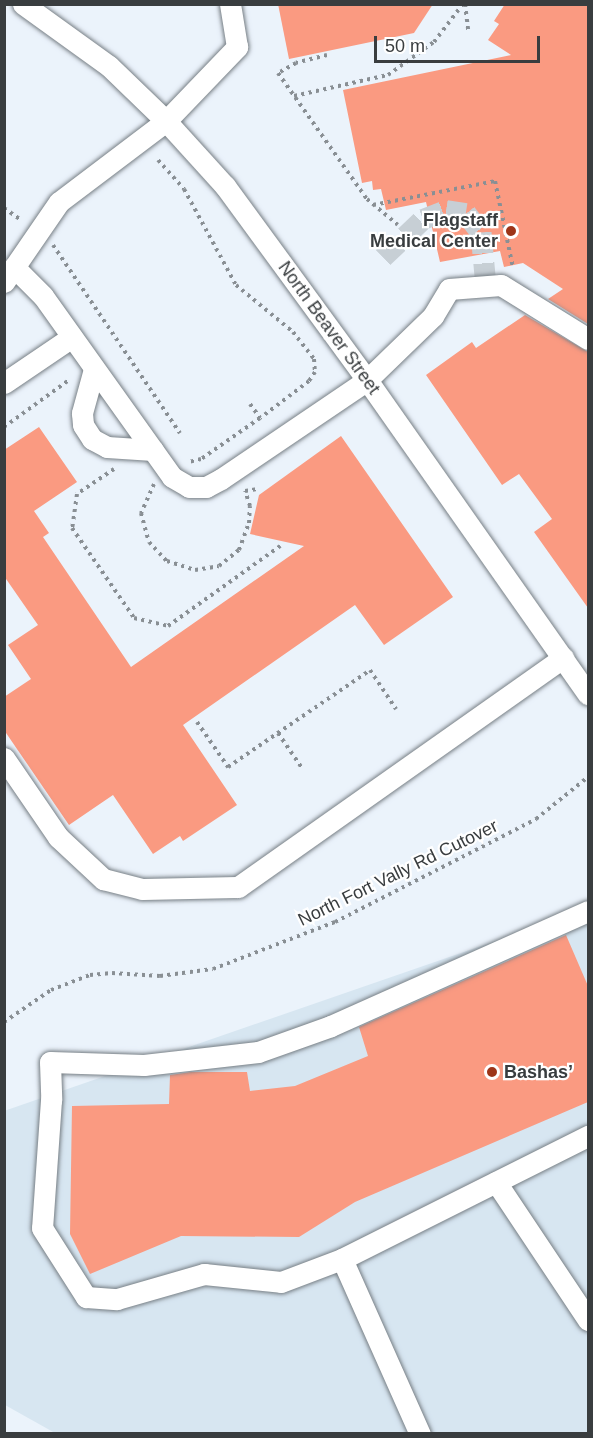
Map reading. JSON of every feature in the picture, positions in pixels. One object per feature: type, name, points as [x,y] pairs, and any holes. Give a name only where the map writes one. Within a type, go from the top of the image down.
[{"type":"street","name":"North Beaver Street","points":[[22,4],[109,66],[166,120],[225,186],[367,380],[588,694]]},
{"type":"street","points":[[230,4],[237,47],[166,120],[59,202],[46,242],[9,274],[43,296],[172,477],[189,487],[206,487],[367,380],[433,316],[449,290],[501,285],[588,339]]},
{"type":"street","points":[[4,383],[72,337]]},
{"type":"street","points":[[94,369],[82,413],[83,425],[92,439],[107,447],[153,450]]},
{"type":"street","points":[[4,758],[57,837],[103,879],[141,889],[238,887],[563,658]]},
{"type":"street","points":[[588,911],[331,1026],[258,1053],[144,1065],[50,1062],[51,1100],[42,1228],[86,1297],[117,1299],[204,1274],[281,1282],[342,1259],[588,1136]]},
{"type":"street","points":[[496,1182],[588,1320]]},
{"type":"street","points":[[342,1259],[420,1434]]},
{"type":"path","points":[[464,4],[468,30]]},
{"type":"path","points":[[294,96],[388,75],[434,42],[464,4]]},
{"type":"path","points":[[327,55],[296,63],[278,73],[337,159],[373,205],[398,225]]},
{"type":"path","points":[[158,160],[184,189],[236,285],[293,332],[314,359],[315,372],[309,381],[201,459],[190,462],[179,459]]},
{"type":"path","points":[[373,205],[495,181],[513,268],[522,274]]},
{"type":"path","points":[[4,208],[46,242],[180,433]]},
{"type":"path","points":[[4,427],[73,378],[75,384]]},
{"type":"path","points":[[250,404],[260,418]]},
{"type":"path","points":[[123,463],[77,494],[72,528],[134,618],[168,626],[280,546]]},
{"type":"path","points":[[150,474],[155,482],[141,513],[149,542],[167,561],[186,569],[209,570],[219,566],[239,550],[249,523],[250,506],[245,491],[258,489]]},
{"type":"path","points":[[197,722],[228,767],[370,670],[396,709]]},
{"type":"path","points":[[278,733],[302,768]]},
{"type":"path","name":"North Fort Vally Rd Cutover","points":[[4,1022],[51,990],[90,975],[112,973],[160,976],[213,969],[335,922],[536,819],[588,777]]},
{"type":"shaded area","points":[[588,909],[588,1433],[55,1433],[5,1405],[4,1111]]},
{"type":"building","points":[[278,4],[433,4],[414,33],[289,59]]},
{"type":"building","name":"Flagstaff Medical Center","points":[[505,4],[588,4],[588,324],[548,299],[563,289],[523,263],[504,267],[500,251],[440,262],[426,202],[386,210],[381,189],[373,190],[372,181],[362,183],[343,90],[511,55],[488,40],[499,24],[494,21]]},
{"type":"building","points":[[525,315],[588,352],[588,608],[534,532],[552,519],[519,474],[502,485],[426,375],[472,342],[476,348]]},
{"type":"building","points":[[39,427],[77,482],[34,511],[49,533],[43,537],[131,667],[304,546],[250,534],[259,495],[341,436],[453,597],[384,645],[355,605],[183,725],[237,805],[183,841],[180,836],[153,854],[113,795],[69,825],[4,730],[4,697],[31,679],[8,645],[38,625],[4,576],[4,450]]},
{"type":"building","points":[[566,935],[588,986],[588,1102],[355,1202],[299,1237],[181,1236],[90,1274],[70,1234],[72,1106],[169,1104],[170,1075],[191,1072],[247,1072],[250,1091],[295,1086],[368,1056],[359,1027]]},
{"type":"tunnel","points":[[383,257],[423,219],[446,210],[466,213],[481,232],[486,286]]},
{"type":"place","name":"Flagstaff Medical Center","points":[[511,231]]},
{"type":"place","name":"Bashas’","points":[[492,1072]]}]
